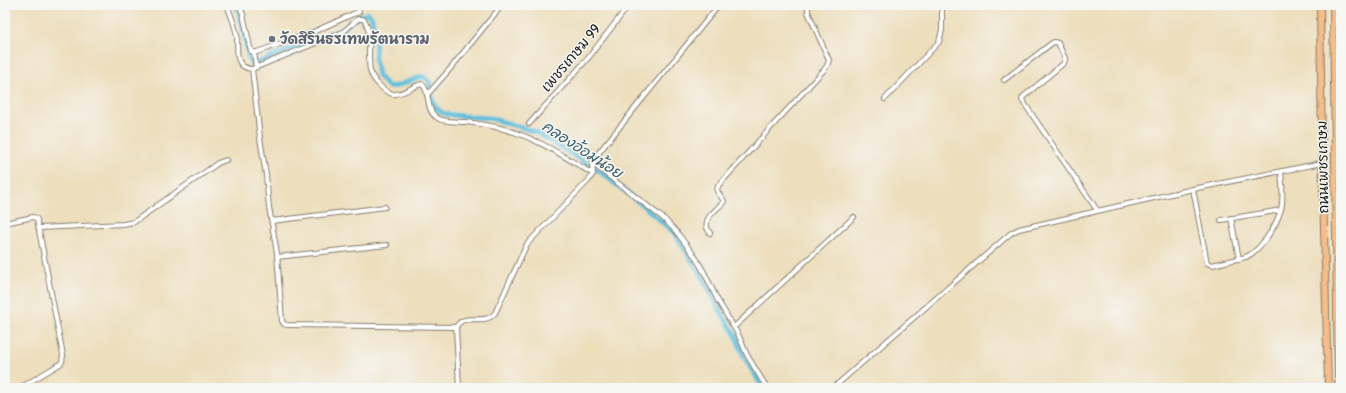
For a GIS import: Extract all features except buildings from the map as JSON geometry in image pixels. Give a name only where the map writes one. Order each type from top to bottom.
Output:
[{"type":"main road","name":"ถนนเพชรเกษม","points":[[1320,5],[1322,164],[1328,361],[1326,388]]},
{"type":"main road","name":"ถนนเพชรเกษม","points":[[1333,8],[1338,144],[1339,388]]},
{"type":"street","points":[[226,5],[236,31],[237,55],[242,66],[252,68],[343,32],[358,19],[363,19],[366,22],[368,35],[370,71],[382,89],[393,94],[400,93],[422,84],[425,88],[430,110],[434,116],[442,120],[497,127],[518,134],[548,146],[593,173]]},
{"type":"street","points":[[239,5],[243,14],[251,51],[254,55],[252,68],[260,138],[277,257],[282,321],[284,324],[456,328]]},
{"type":"street","points":[[254,55],[311,33],[359,12],[358,5]]},
{"type":"street","points":[[427,95],[434,89],[502,5]]},
{"type":"street","name":"เพชรเกษม 99","points":[[529,124],[581,66],[629,5]]},
{"type":"street","points":[[459,388],[456,328],[460,322],[463,320],[491,318],[527,244],[586,183],[593,173],[592,164],[604,146],[719,5]]},
{"type":"street","points":[[710,233],[706,227],[706,222],[724,203],[717,191],[718,186],[828,66],[829,60],[808,12],[808,5]]},
{"type":"street","points":[[885,99],[940,40],[942,5]]},
{"type":"street","points":[[1333,8],[1341,11]]},
{"type":"street","points":[[1004,80],[1052,43],[1058,43],[1065,58],[1064,63],[1023,97],[1022,101],[1097,210]]},
{"type":"street","points":[[39,228],[123,224],[134,222],[218,163],[226,160]]},
{"type":"street","points":[[592,164],[662,218],[675,230],[694,255],[734,327],[747,355],[767,388]]},
{"type":"street","points":[[833,388],[1011,233],[1019,229],[1194,189],[1322,164]]},
{"type":"street","points":[[1194,189],[1207,263],[1212,265],[1251,255],[1268,236],[1281,210],[1281,171]]},
{"type":"street","points":[[272,221],[385,207]]},
{"type":"street","points":[[1221,220],[1281,210]]},
{"type":"street","points":[[5,223],[33,217],[36,218],[63,359],[60,364],[20,388]]},
{"type":"street","points":[[734,327],[854,217]]},
{"type":"street","points":[[1231,218],[1239,259]]},
{"type":"street","points":[[277,257],[387,244]]},
{"type":"waterway","name":"คลองอ้อมน้อย","points":[[236,5],[252,65],[343,28],[359,16],[368,13],[372,18],[376,38],[375,58],[378,76],[389,87],[397,86],[422,76],[429,81],[432,99],[436,108],[445,114],[490,118],[536,132],[602,173],[646,208],[674,233],[702,276],[714,300],[736,336],[744,357],[763,388]]},
{"type":"place","name":"วัดสิรินธรเทพรัตนาราม","points":[[272,39]]}]
